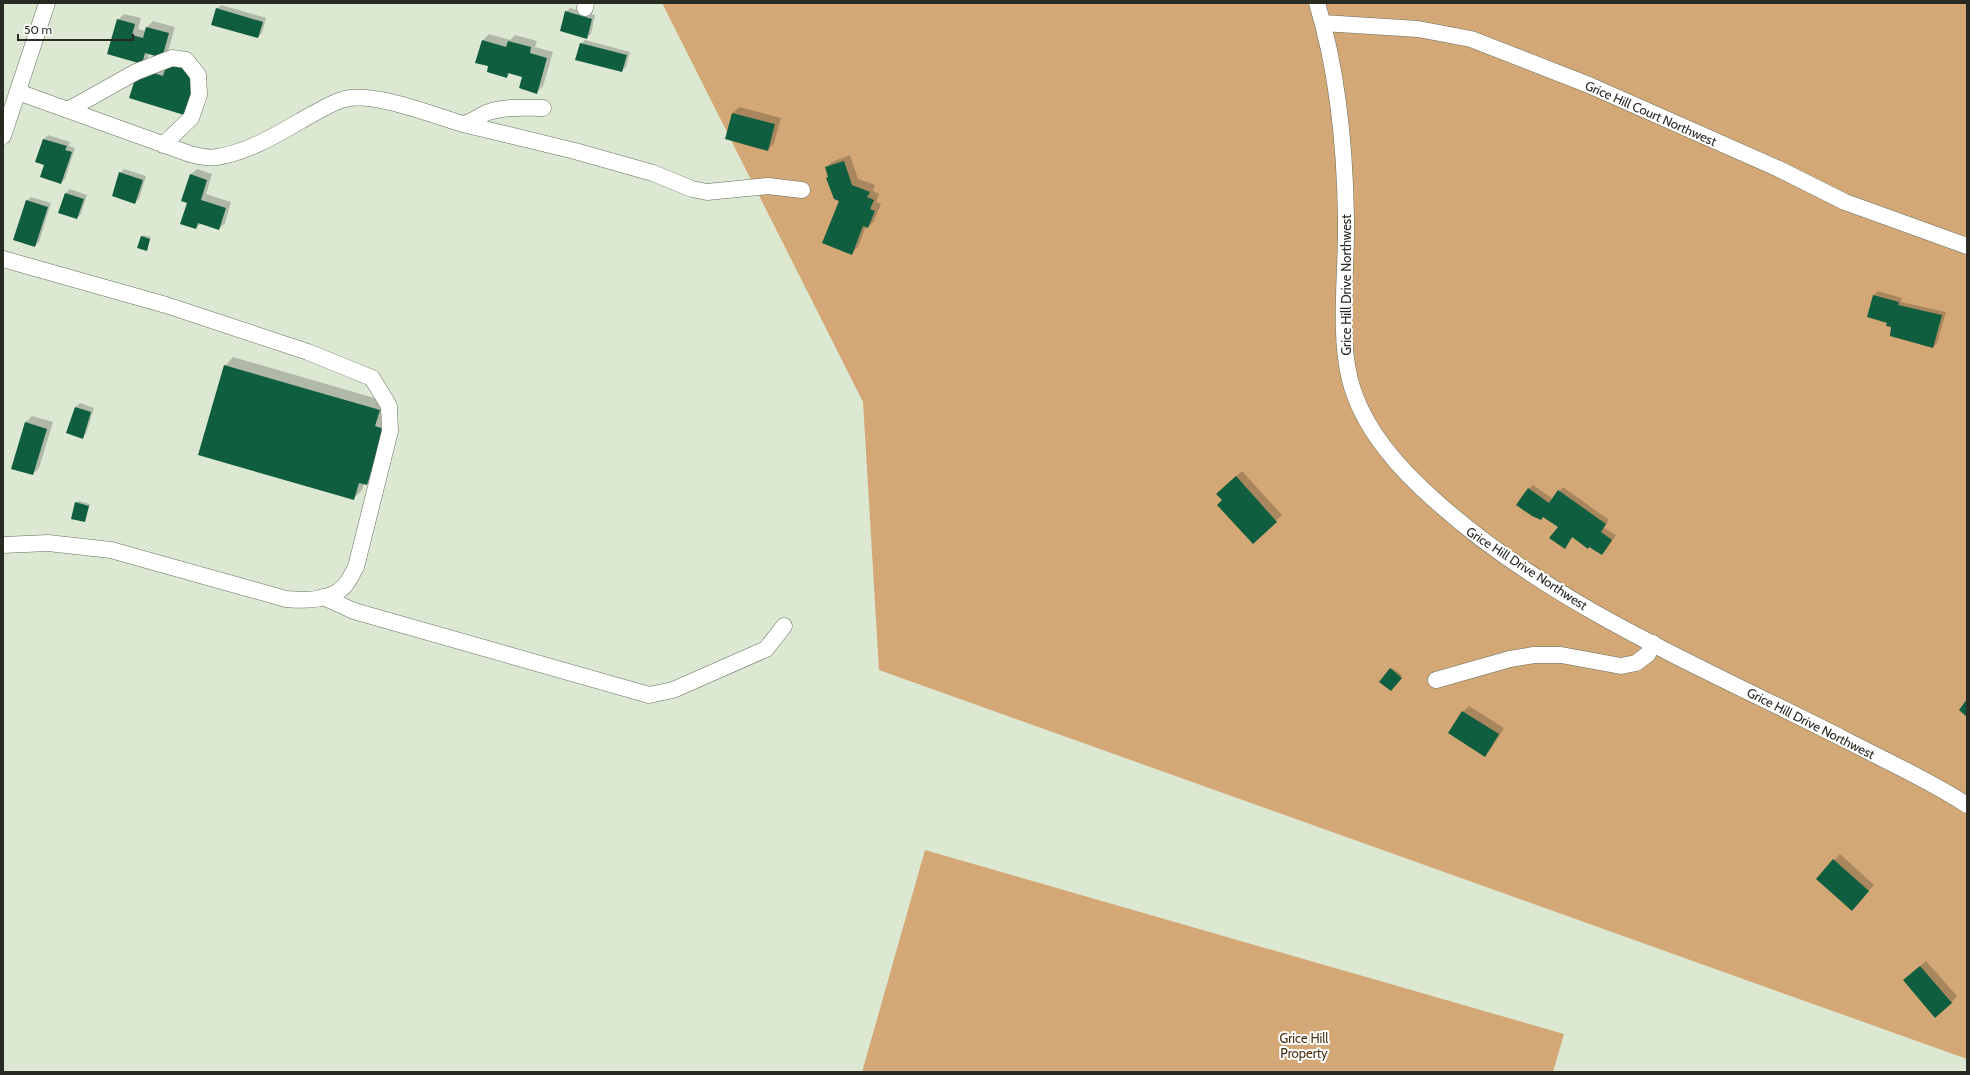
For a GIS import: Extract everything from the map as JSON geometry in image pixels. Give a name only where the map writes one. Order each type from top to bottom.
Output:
[{"type":"street","points":[[3,136],[47,3]]},
{"type":"street","name":"Grice Hill Drive Northwest","points":[[1317,3],[1323,22],[1338,102],[1344,164],[1346,218],[1345,339],[1350,381],[1368,422],[1392,458],[1421,489],[1463,526],[1498,552],[1545,583],[1596,613],[1653,643],[1949,793],[1967,805]]},
{"type":"street","name":"Grice Hill Court Northwest","points":[[1323,22],[1418,29],[1471,40],[1596,88],[1779,168],[1846,202],[1967,246]]},
{"type":"street","points":[[68,110],[136,72],[172,58],[186,60],[198,75],[199,95],[191,118],[163,145]]},
{"type":"street","points":[[18,92],[190,154],[217,157],[239,151],[270,137],[329,105],[346,98],[364,97],[653,173],[692,189],[707,192],[768,186],[802,190]]},
{"type":"street","points":[[464,124],[475,121],[491,111],[508,108],[543,108]]},
{"type":"street","points":[[3,259],[166,305],[308,352],[372,378],[389,406],[390,431],[356,567],[346,585],[323,597],[302,600],[286,598],[111,550],[48,543],[3,545]]},
{"type":"street","points":[[323,597],[354,611],[648,694],[673,690],[766,649],[784,626]]},
{"type":"street","points":[[1436,680],[1534,655],[1561,655],[1621,666],[1636,664],[1648,654],[1653,643]]},
{"type":"green space","points":[[662,3],[1967,3],[1967,1059],[879,670],[863,402]]},
{"type":"green space","name":"Grice Hill Property","points":[[925,850],[1564,1034],[1553,1072],[862,1072]]},
{"type":"building","points":[[216,8],[263,22],[258,38],[211,25]]},
{"type":"building","points":[[565,11],[592,19],[587,39],[560,31]]},
{"type":"building","points":[[117,19],[135,24],[132,35],[143,38],[146,27],[169,33],[162,58],[145,53],[142,64],[107,54]]},
{"type":"building","points":[[482,40],[506,47],[508,41],[531,47],[530,53],[547,58],[537,94],[519,88],[522,77],[508,73],[507,78],[487,72],[488,66],[475,63]]},
{"type":"building","points":[[580,43],[627,55],[622,72],[575,60]]},
{"type":"building","points":[[167,63],[190,71],[188,77],[196,79],[184,115],[129,98],[137,73],[147,71],[163,76]]},
{"type":"building","points":[[732,113],[775,124],[768,151],[725,139]]},
{"type":"building","points":[[43,139],[67,146],[65,150],[72,152],[61,184],[40,177],[44,165],[35,162]]},
{"type":"building","points":[[844,161],[852,185],[870,192],[867,197],[874,200],[870,209],[875,211],[868,228],[863,226],[852,255],[822,243],[839,201],[834,199],[826,178],[828,177],[825,167]]},
{"type":"building","points":[[119,172],[143,180],[135,204],[112,196]]},
{"type":"building","points":[[190,174],[207,180],[201,200],[226,208],[219,230],[198,223],[196,229],[180,224],[187,203],[181,201]]},
{"type":"building","points":[[65,193],[84,199],[77,219],[58,213]]},
{"type":"building","points":[[26,200],[48,207],[35,247],[13,240]]},
{"type":"building","points":[[141,236],[150,239],[147,251],[137,248]]},
{"type":"building","points":[[1873,295],[1899,302],[1898,305],[1942,315],[1933,348],[1890,336],[1891,327],[1886,326],[1887,323],[1867,317]]},
{"type":"building","points":[[224,365],[380,410],[375,426],[384,429],[367,485],[359,483],[354,500],[198,455]]},
{"type":"building","points":[[75,407],[91,412],[83,439],[66,433]]},
{"type":"building","points":[[25,422],[47,429],[33,475],[11,469]]},
{"type":"building","points":[[1236,476],[1277,522],[1253,544],[1217,505],[1222,500],[1216,494]]},
{"type":"building","points":[[1528,488],[1549,503],[1558,490],[1606,524],[1601,532],[1612,540],[1602,555],[1589,547],[1588,549],[1572,537],[1565,549],[1549,538],[1558,527],[1543,517],[1541,520],[1532,516],[1516,505]]},
{"type":"building","points":[[75,502],[89,506],[85,522],[71,519]]},
{"type":"building","points":[[1390,668],[1402,678],[1391,691],[1379,682]]},
{"type":"building","points":[[1967,699],[1967,717],[1959,710]]},
{"type":"building","points":[[1462,711],[1499,734],[1485,757],[1448,733]]},
{"type":"building","points":[[1833,859],[1869,891],[1852,911],[1816,879]]},
{"type":"building","points":[[1920,966],[1952,1003],[1935,1018],[1903,980]]}]
